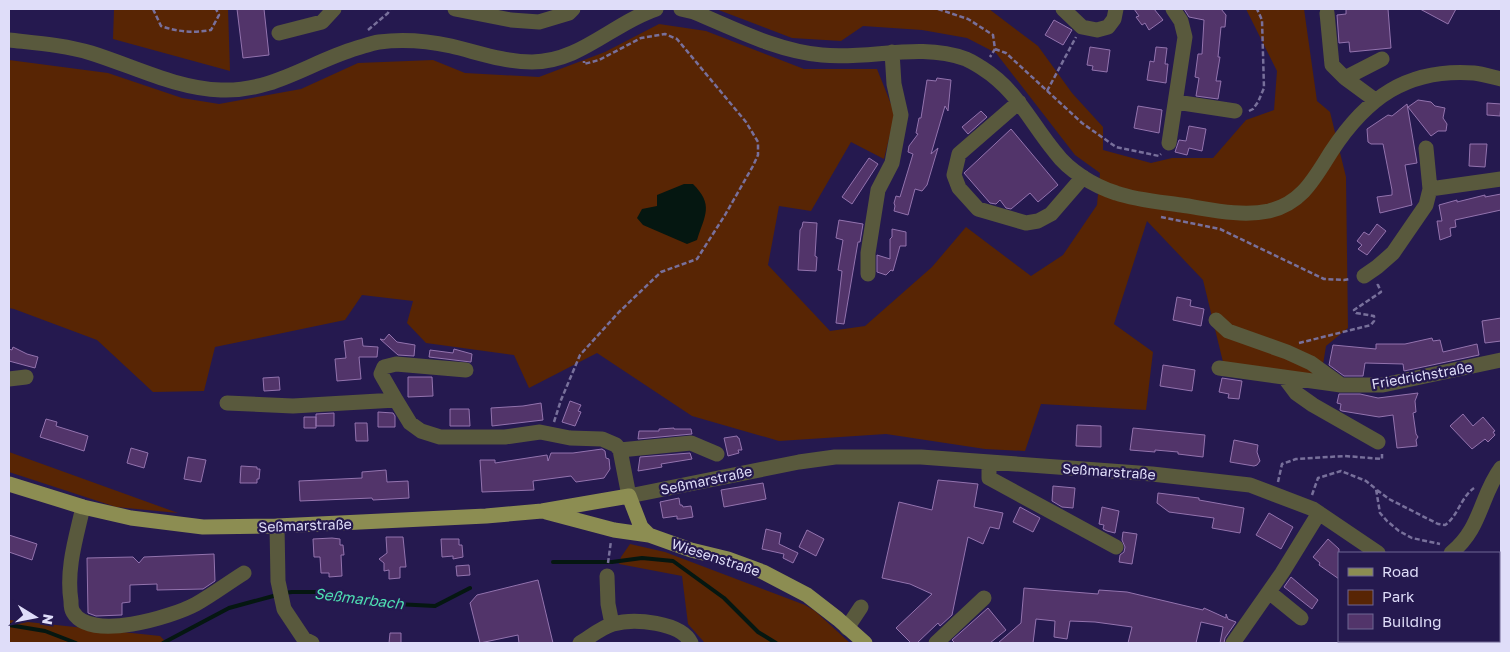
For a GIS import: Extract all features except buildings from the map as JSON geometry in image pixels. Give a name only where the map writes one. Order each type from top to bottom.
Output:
[{"type":"main road","name":"Seßmarstraße","points":[[15,486],[83,507],[131,518],[203,526],[277,526],[404,521],[542,511],[629,496]]},
{"type":"main road","points":[[629,496],[641,528],[649,535]]},
{"type":"main road","name":"Wiesenstraße","points":[[542,511],[614,530],[649,535],[691,550],[728,559],[763,572],[807,595],[865,643]]},
{"type":"street","points":[[279,33],[322,22],[326,20],[334,9]]},
{"type":"street","points":[[455,9],[511,20],[539,22],[569,13],[573,9]]},
{"type":"street","points":[[9,40],[89,52],[185,85],[222,90],[258,87],[283,80],[340,53],[378,42],[414,40],[450,46],[484,55],[532,62],[557,58],[581,50],[642,13],[656,9]]},
{"type":"street","points":[[681,9],[694,12],[776,46],[822,55],[907,51],[940,53],[967,59],[997,77],[1019,102],[1056,154],[1092,183],[1117,194],[1243,214],[1270,211],[1296,200],[1313,182],[1350,124],[1375,100],[1408,81],[1438,73],[1475,73],[1501,79]]},
{"type":"street","points":[[1064,9],[1082,27],[1097,30],[1108,27],[1114,19],[1116,9]]},
{"type":"street","points":[[1168,143],[1185,36],[1182,21],[1173,9]]},
{"type":"street","points":[[1327,13],[1332,65],[1345,78],[1375,100]]},
{"type":"street","points":[[868,274],[868,253],[878,190],[892,163],[901,115],[894,84],[892,52]]},
{"type":"street","points":[[1345,78],[1382,59]]},
{"type":"street","points":[[1019,102],[959,154],[954,175],[959,188],[978,209],[1026,223],[1038,221],[1051,214],[1084,177]]},
{"type":"street","points":[[1176,102],[1235,111]]},
{"type":"street","points":[[1367,281],[1377,267],[1393,253],[1426,205],[1430,188],[1426,148]]},
{"type":"street","points":[[1430,188],[1501,179]]},
{"type":"street","points":[[1216,320],[1228,331],[1312,363],[1341,386]]},
{"type":"street","name":"Friedrichstraße","points":[[1219,368],[1341,386],[1383,385],[1501,360]]},
{"type":"street","points":[[466,370],[396,364],[384,367],[381,374],[410,423],[421,431],[440,437],[505,437],[540,432],[570,438],[609,441],[620,450],[629,496]]},
{"type":"street","points":[[9,379],[26,376]]},
{"type":"street","points":[[1284,377],[1296,393],[1313,405],[1378,442]]},
{"type":"street","points":[[227,403],[294,406],[396,400]]},
{"type":"street","points":[[620,450],[691,443],[717,454]]},
{"type":"street","name":"Seßmarstraße","points":[[629,496],[799,462],[835,457],[921,457],[1152,474],[1250,485],[1313,510],[1376,552]]},
{"type":"street","points":[[989,463],[988,478],[1116,547]]},
{"type":"street","points":[[1452,552],[1468,536],[1501,468]]},
{"type":"street","points":[[83,507],[72,553],[69,586],[72,612],[78,619],[92,625],[111,626],[154,620],[172,614],[196,604],[244,572]]},
{"type":"street","points":[[1233,643],[1269,592],[1313,510]]},
{"type":"street","points":[[277,526],[278,581],[284,609],[304,638],[312,643]]},
{"type":"street","points":[[607,576],[608,604],[612,624]]},
{"type":"street","points":[[1269,592],[1301,618]]},
{"type":"street","points":[[936,643],[984,598]]},
{"type":"street","points":[[847,628],[861,607]]},
{"type":"street","points":[[580,643],[612,624],[638,620],[666,625],[689,638],[691,643]]},
{"type":"path","points":[[153,9],[161,26],[175,31],[196,32],[211,30],[218,15],[216,9]]},
{"type":"path","points":[[938,9],[968,19],[993,35],[995,49],[983,69]]},
{"type":"path","points":[[1235,111],[1246,113],[1254,109],[1264,88],[1262,20],[1257,9]]},
{"type":"path","points":[[1047,91],[1082,27]]},
{"type":"path","points":[[550,434],[561,400],[580,355],[618,312],[660,272],[696,258],[725,215],[758,155],[758,142],[746,122],[677,39],[665,34],[641,38],[599,60],[584,64],[581,50]]},
{"type":"path","points":[[995,49],[1006,53],[1082,123],[1116,147],[1159,156],[1168,143]]},
{"type":"path","points":[[1158,217],[1220,229],[1324,279],[1367,281],[1378,286],[1381,292],[1354,310],[1356,313],[1374,316],[1371,326],[1311,341],[1295,342]]},
{"type":"path","points":[[1278,480],[1282,464],[1296,459],[1345,456],[1382,459],[1383,449],[1378,442]]},
{"type":"path","points":[[1313,510],[1318,478],[1341,471],[1366,481],[1389,499],[1438,524],[1445,525],[1451,521],[1469,491],[1477,486]]},
{"type":"path","points":[[1376,489],[1380,513],[1398,531],[1423,542],[1438,543],[1450,552]]},
{"type":"green space","points":[[114,9],[228,9],[230,71],[113,39]]},
{"type":"green space","points":[[716,9],[989,9],[1038,46],[1072,93],[1103,127],[1103,150],[1151,163],[1172,158],[1213,158],[1246,120],[1274,110],[1277,71],[1246,9],[1304,9],[1317,101],[1330,112],[1346,177],[1348,328],[1326,346],[1321,377],[1223,362],[1203,280],[1147,221],[1114,324],[1153,352],[1146,410],[1041,404],[1025,451],[985,449],[886,434],[779,441],[692,416],[597,353],[529,388],[514,355],[426,343],[407,323],[413,301],[362,295],[345,320],[215,347],[204,391],[153,392],[97,340],[9,308],[9,60],[108,73],[182,98],[219,104],[301,89],[358,63],[433,60],[465,73],[539,77],[605,52],[659,24],[706,31],[804,69],[877,69],[895,114],[884,159],[851,142],[811,211],[779,206],[768,265],[830,331],[865,326],[932,267],[966,227],[1031,276],[1063,255],[1097,205],[1100,173],[1075,155],[996,53],[967,38],[922,30],[863,26],[841,41],[792,38]]},
{"type":"green space","points":[[9,452],[178,513],[116,507],[9,472]]},
{"type":"green space","points":[[630,544],[665,552],[805,605],[815,611],[850,643],[704,642],[688,624],[682,576],[619,564],[621,557]]},
{"type":"green space","points":[[9,620],[160,636],[167,643],[9,643]]},
{"type":"shaded area","points":[[684,184],[693,184],[700,191],[706,204],[705,217],[697,240],[687,244],[643,225],[637,218],[642,209],[657,206],[657,195]]},
{"type":"waterway","name":"Seßmarbach","points":[[553,562],[612,562],[642,558],[673,561],[724,598],[758,632],[776,643]]},
{"type":"waterway","name":"Seßmarbach","points":[[283,593],[329,592],[377,603],[435,606],[470,588]]},
{"type":"waterway","name":"Seßmarbach","points":[[163,643],[229,608],[277,595]]},
{"type":"waterway","name":"Seßmarbach","points":[[9,625],[45,631],[76,643]]}]
